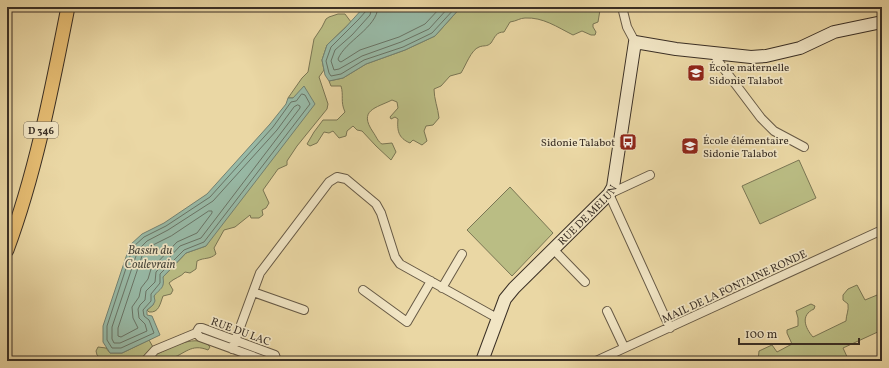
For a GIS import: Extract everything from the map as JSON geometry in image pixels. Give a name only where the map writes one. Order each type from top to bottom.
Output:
[{"type":"main road","name":"D 346","points":[[7,250],[25,192],[41,132],[68,7]]},
{"type":"street","points":[[622,7],[627,27],[635,42],[714,54],[751,57],[766,56],[800,48],[834,32],[882,22]]},
{"type":"street","name":"RUE DE MELUN","points":[[482,361],[497,318],[505,300],[514,288],[609,194],[614,179],[635,42]]},
{"type":"street","points":[[714,54],[762,118],[774,131],[804,147]]},
{"type":"street","points":[[650,175],[609,194],[670,328]]},
{"type":"street","points":[[232,349],[260,273],[329,182],[337,177],[346,179],[376,204],[381,213],[395,257],[400,264],[497,318]]},
{"type":"street","name":"MAIL DE LA FONTAINE RONDE","points":[[596,361],[882,230]]},
{"type":"street","points":[[553,249],[585,282]]},
{"type":"street","points":[[442,288],[462,254]]},
{"type":"street","points":[[363,290],[407,322],[431,281]]},
{"type":"street","points":[[253,292],[304,310]]},
{"type":"street","points":[[607,311],[624,348]]},
{"type":"street","name":"RUE DU LAC","points":[[145,361],[156,350],[196,333],[199,328],[202,328],[275,355],[277,361]]},
{"type":"street","name":"RUE DU LAC","points":[[196,333],[200,337],[266,361]]},
{"type":"green space","points":[[461,7],[599,7],[600,10],[598,22],[593,24],[596,32],[595,35],[582,31],[573,35],[550,23],[532,18],[523,18],[510,22],[504,32],[497,34],[490,44],[479,47],[474,51],[461,73],[450,76],[441,86],[434,89],[439,118],[433,125],[426,126],[424,131],[427,141],[422,145],[413,140],[410,143],[406,141],[399,133],[398,119],[395,117],[391,119],[390,117],[398,108],[397,102],[392,100],[375,108],[368,114],[367,119],[373,132],[382,144],[392,143],[396,152],[391,160],[362,131],[357,130],[353,126],[347,131],[346,136],[339,138],[333,131],[329,133],[324,132],[317,143],[310,146],[307,144],[323,120],[337,120],[345,112],[341,86],[331,86],[329,81],[343,78],[366,64],[405,50],[435,36]]},
{"type":"green space","points":[[338,14],[345,14],[351,22],[327,45],[322,60],[324,70],[319,77],[328,104],[327,109],[297,146],[287,161],[287,165],[278,169],[263,190],[269,203],[266,208],[262,210],[263,215],[259,218],[251,218],[250,215],[235,227],[224,230],[214,248],[216,254],[197,261],[196,269],[190,273],[185,272],[171,281],[169,283],[173,290],[171,294],[163,296],[157,309],[149,312],[147,310],[153,305],[154,296],[163,277],[186,253],[206,246],[293,98],[288,98],[308,72],[314,39],[326,19]]},
{"type":"green space","points":[[799,160],[816,198],[760,224],[742,186]]},
{"type":"green space","points":[[510,187],[553,233],[512,276],[467,230]]},
{"type":"green space","points":[[857,285],[865,300],[882,293],[882,330],[843,348],[849,361],[758,361],[759,351],[772,345],[777,352],[792,344],[787,330],[798,326],[796,311],[811,304],[815,306],[814,309],[807,315],[805,322],[813,337],[846,321],[848,304],[843,300],[843,295],[848,289]]},
{"type":"green space","points":[[149,340],[157,354],[176,345],[191,341],[205,343],[210,347],[208,350],[202,348],[192,348],[170,359],[171,361],[104,361],[97,355],[96,351],[98,347],[106,348],[110,353],[122,353]]},
{"type":"water","points":[[364,7],[461,7],[435,36],[405,50],[366,64],[343,78],[329,81],[325,75],[322,60],[327,45]]},
{"type":"water","name":"Bassin du Coulevrain","points":[[304,86],[315,104],[206,246],[186,253],[163,277],[163,286],[154,296],[155,301],[153,305],[147,310],[147,315],[152,316],[160,335],[122,353],[110,353],[103,342],[103,326],[130,245],[142,234],[164,223],[207,194],[270,124],[286,104],[288,98],[293,98]]},
{"type":"place","name":"École maternelle Sidonie Talabot","points":[[696,73]]},
{"type":"place","name":"Sidonie Talabot","points":[[628,142]]},
{"type":"place","name":"École élémentaire Sidonie Talabot","points":[[690,146]]}]
